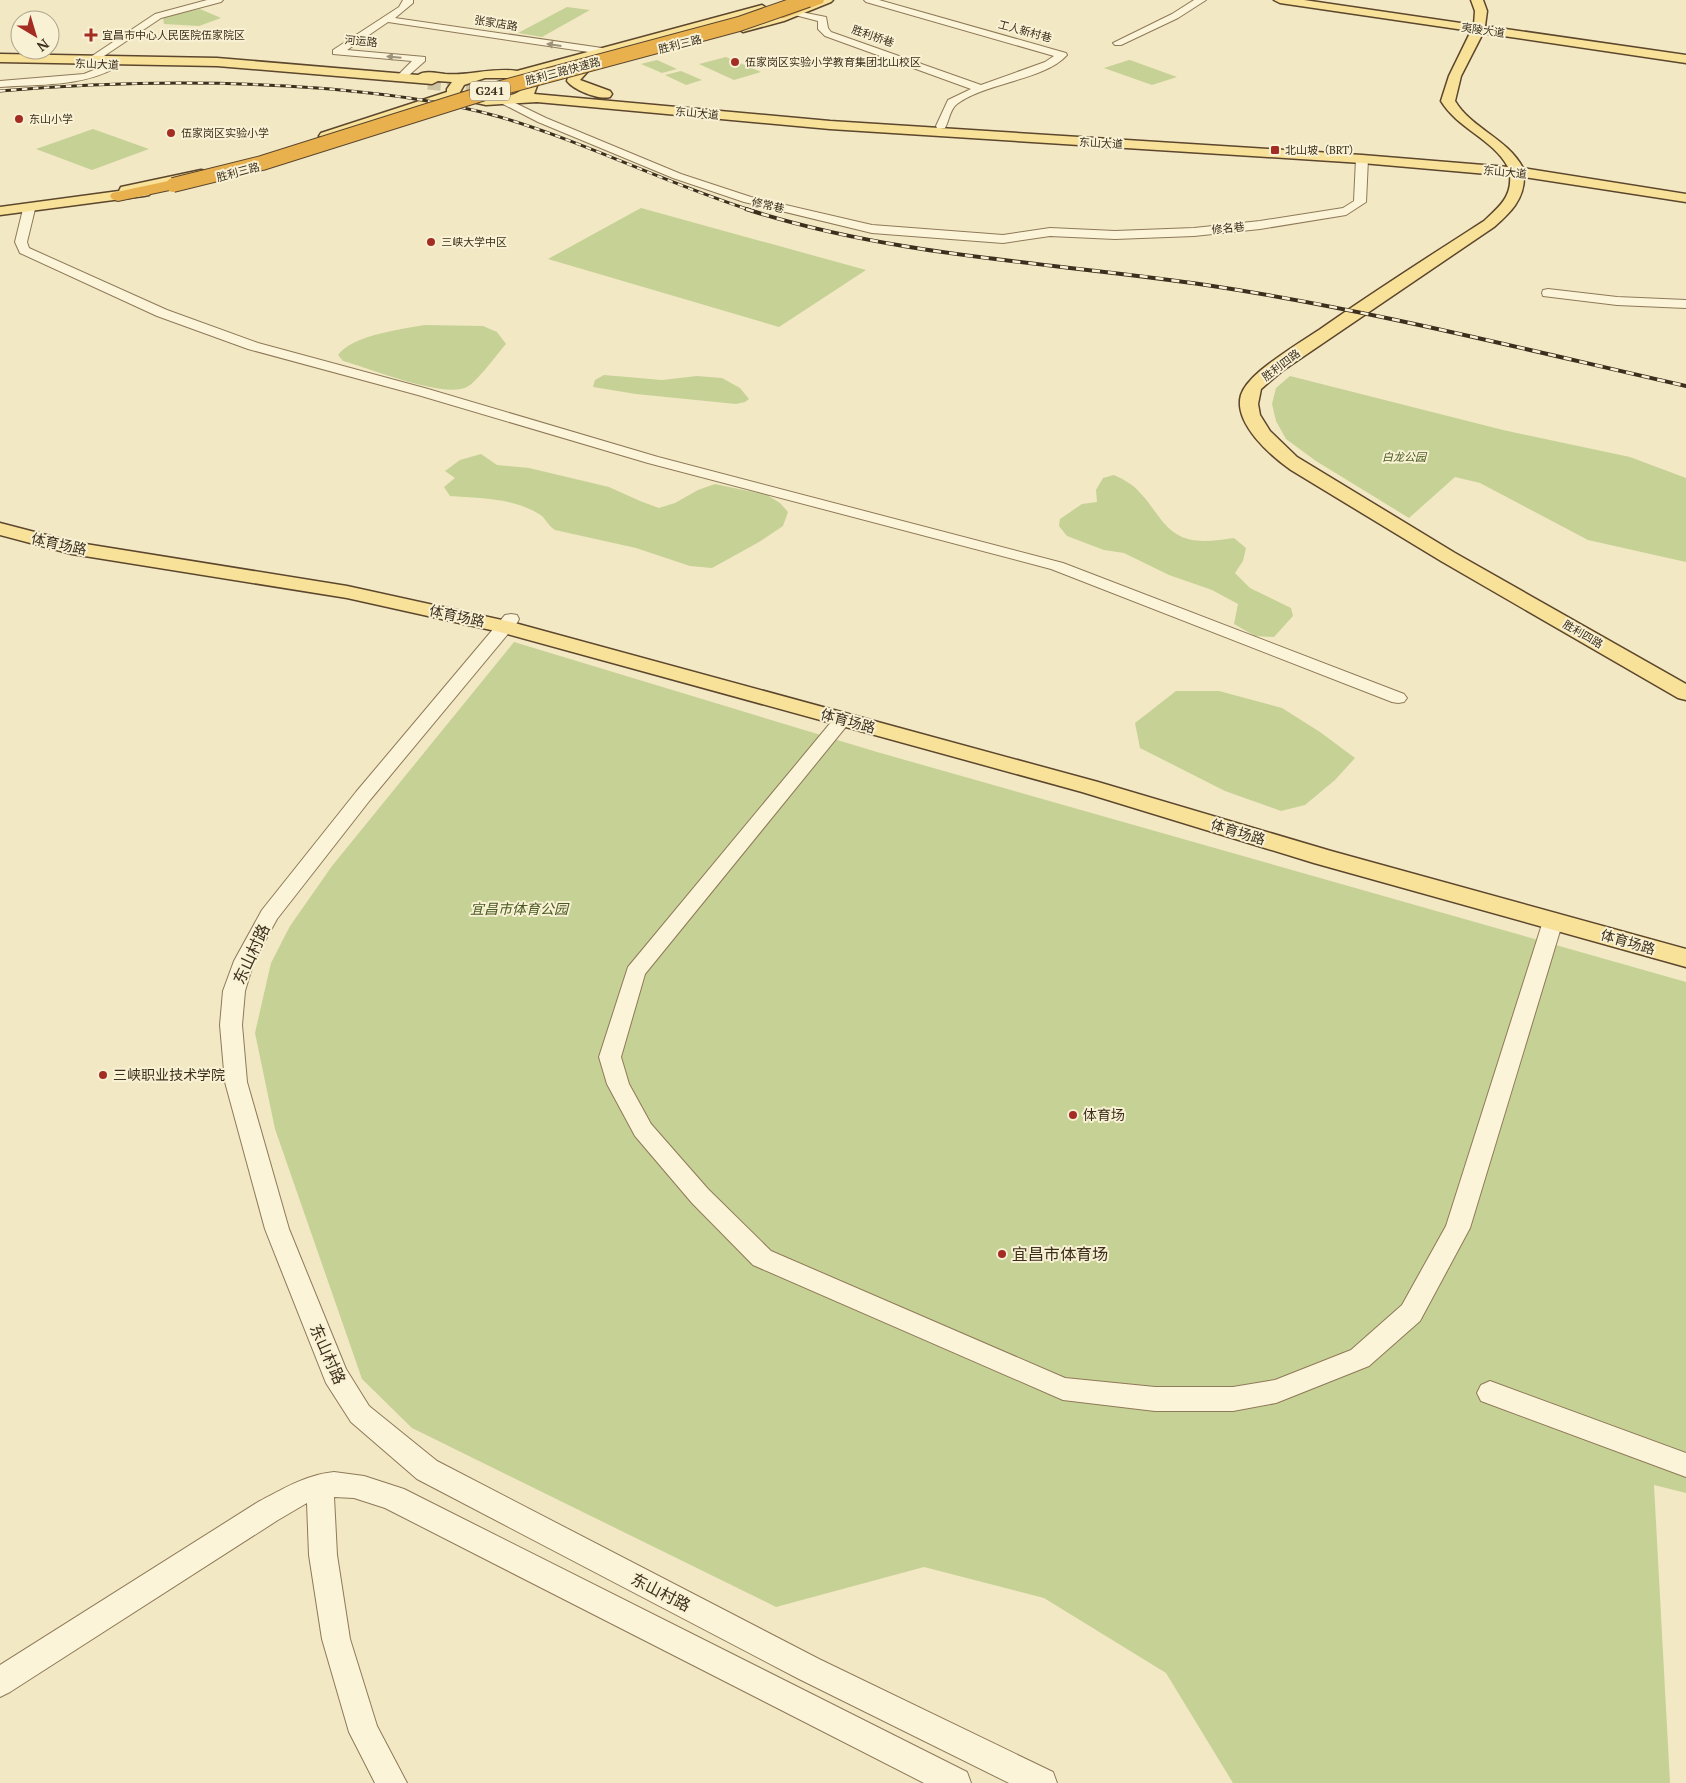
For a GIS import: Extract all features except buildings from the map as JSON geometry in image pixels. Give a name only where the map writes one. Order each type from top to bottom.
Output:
[{"type":"highway","name":"胜利三路快速路","points":[[172,184],[262,163],[478,94],[738,24],[808,0]]},
{"type":"highway","points":[[626,58],[737,28],[818,0]]},
{"type":"highway","name":"胜利三路快速路","points":[[172,184],[266,159],[469,93],[797,6]]},
{"type":"highway","name":"G241","points":[[118,194],[172,184]]},
{"type":"main road","name":"胜利三路","points":[[518,75],[788,0]]},
{"type":"main road","name":"胜利三路","points":[[537,88],[584,69],[756,25],[797,6],[826,0]]},
{"type":"main road","name":"夷陵大道","points":[[1280,0],[1440,22],[1485,21],[1533,34],[1686,58]]},
{"type":"main road","name":"夷陵大道","points":[[1293,0],[1440,22]]},
{"type":"main road","name":"夷陵大道","points":[[1485,21],[1497,34],[1516,34],[1686,58]]},
{"type":"main road","points":[[1485,21],[1454,76],[1448,101],[1507,177],[1520,191],[1546,181],[1621,188]]},
{"type":"main road","points":[[125,64],[135,58],[218,60],[449,78],[496,74],[518,75],[537,88],[867,124]]},
{"type":"main road","name":"东山大道","points":[[0,60],[91,60],[125,64]]},
{"type":"main road","name":"东山大道","points":[[0,60],[125,64]]},
{"type":"main road","points":[[125,64],[236,67],[321,72],[430,82]]},
{"type":"main road","points":[[125,64],[126,68],[227,70],[364,80],[429,87],[468,100]]},
{"type":"main road","points":[[584,69],[574,76],[573,81],[578,85],[605,94]]},
{"type":"main road","points":[[454,94],[455,85],[474,76]]},
{"type":"main road","points":[[509,99],[537,88]]},
{"type":"main road","name":"东山大道","points":[[537,88],[867,124],[941,126],[1438,160],[1686,190]]},
{"type":"main road","name":"胜利三路","points":[[0,211],[118,194],[255,160],[454,94]]},
{"type":"main road","name":"东山大道","points":[[468,100],[538,98],[867,124],[1362,159],[1487,152],[1523,170],[1686,198]]},
{"type":"main road","name":"胜利三路","points":[[0,206],[175,187],[248,170],[468,100]]},
{"type":"main road","points":[[1487,152],[1509,157],[1523,170]]},
{"type":"main road","points":[[1438,160],[1464,159],[1487,152],[1526,158],[1541,166],[1639,183]]},
{"type":"main road","name":"胜利四路","points":[[1523,170],[1518,182],[1520,191],[1519,208],[1501,225],[1431,269],[1278,375],[1266,386],[1259,400],[1263,419],[1275,438],[1308,464],[1455,555],[1686,685]]},
{"type":"main road","name":"胜利四路","points":[[1520,191],[1508,206],[1489,224],[1356,311],[1281,364],[1256,385],[1250,395],[1250,404],[1254,418],[1267,442],[1298,466],[1448,557],[1686,693]]},
{"type":"main road","name":"体育场路","points":[[0,522],[12,527],[77,541],[359,585],[508,622],[1686,947]]},
{"type":"main road","name":"体育场路","points":[[0,529],[72,548],[347,592],[508,622],[843,719],[1090,787],[1323,857],[1686,958]]},
{"type":"street","points":[[91,60],[158,16],[218,0]]},
{"type":"street","name":"河运路","points":[[404,74],[420,60],[337,52],[402,9],[408,0]]},
{"type":"street","name":"工人新村巷","points":[[868,0],[1062,55],[1049,64],[952,102],[941,126]]},
{"type":"street","points":[[1118,43],[1176,16],[1201,0]]},
{"type":"street","points":[[117,42],[165,3]]},
{"type":"street","name":"胜利桥巷","points":[[797,6],[823,20],[823,29],[828,34],[982,89]]},
{"type":"street","name":"张家店路","points":[[386,19],[602,51]]},
{"type":"street","points":[[0,84],[85,77],[125,64]]},
{"type":"street","name":"修常巷","points":[[509,99],[542,120],[677,176],[748,200],[872,229],[1003,239],[1050,232]]},
{"type":"street","name":"修名巷","points":[[1050,232],[1115,235],[1194,232],[1260,225],[1346,211],[1360,202],[1362,159]]},
{"type":"street","points":[[29,208],[21,242],[24,250],[162,313],[244,343],[423,392],[653,460],[1057,566],[1398,698]]},
{"type":"street","points":[[1548,292],[1607,300],[1686,304]]},
{"type":"street","name":"东山村路","points":[[508,622],[363,796],[269,915],[244,961],[234,992],[231,1025],[236,1082],[277,1230],[335,1375],[360,1414],[427,1470],[809,1669],[1006,1775],[1042,1783]]},
{"type":"street","points":[[843,719],[635,972],[610,1057],[618,1084],[643,1130],[700,1196],[762,1258],[1063,1388],[1155,1399],[1233,1399],[1276,1391],[1360,1358],[1411,1313],[1458,1228],[1553,921]]},
{"type":"street","points":[[1490,1393],[1686,1465]]},
{"type":"street","points":[[0,1682],[268,1511],[312,1488],[344,1483],[394,1498],[956,1783]]},
{"type":"street","points":[[320,1486],[323,1555],[336,1639],[364,1732],[392,1783]]},
{"type":"green space","points":[[567,7],[590,10],[542,37],[518,33]]},
{"type":"green space","points":[[200,9],[221,18],[199,26],[164,24],[163,17]]},
{"type":"green space","points":[[726,57],[761,72],[734,80],[699,64]]},
{"type":"green space","points":[[657,60],[677,69],[662,73],[641,64]]},
{"type":"green space","points":[[1129,60],[1177,77],[1152,85],[1104,68]]},
{"type":"green space","points":[[681,71],[702,80],[686,85],[665,75]]},
{"type":"green space","points":[[93,129],[149,149],[92,170],[36,149]]},
{"type":"green space","points":[[641,208],[866,270],[779,327],[548,259]]},
{"type":"green space","points":[[425,325],[483,326],[497,332],[506,344],[471,384],[456,390],[424,386],[406,381],[343,361],[338,355],[354,342],[378,334]]},
{"type":"green space","points":[[604,375],[662,380],[697,376],[722,378],[740,388],[749,399],[736,404],[636,394],[593,387],[595,380]]},
{"type":"green space","name":"白龙公园","points":[[1290,376],[1503,430],[1630,457],[1686,478],[1686,562],[1588,540],[1480,483],[1455,477],[1409,518],[1316,461],[1286,439],[1276,421],[1272,404],[1276,388]]},
{"type":"green space","points":[[481,454],[497,465],[529,468],[609,487],[659,508],[675,503],[698,490],[715,484],[767,495],[780,503],[788,512],[783,526],[759,542],[712,568],[690,566],[636,548],[555,530],[541,516],[518,505],[496,500],[450,496],[444,487],[455,478],[445,471],[460,460]]},
{"type":"green space","points":[[1114,475],[1136,488],[1167,527],[1180,536],[1199,541],[1234,538],[1246,548],[1243,561],[1235,573],[1250,588],[1291,608],[1293,616],[1274,637],[1255,636],[1234,624],[1238,604],[1212,590],[1169,575],[1124,553],[1104,550],[1067,536],[1059,526],[1060,519],[1082,504],[1097,502],[1096,490],[1103,478]]},
{"type":"green space","name":"宜昌市体育场","points":[[514,642],[877,752],[1686,982],[1686,1493],[1654,1485],[1670,1783],[1233,1783],[1166,1673],[1044,1598],[924,1567],[776,1607],[412,1428],[362,1379],[275,1129],[255,1033],[271,963],[290,926],[332,866]]},
{"type":"green space","points":[[1176,691],[1219,691],[1282,708],[1320,732],[1355,758],[1335,780],[1305,805],[1281,811],[1225,791],[1140,748],[1135,723]]},
{"type":"tunnel","points":[[428,83],[540,94]]},
{"type":"railway","points":[[0,91],[118,84],[198,83],[277,85],[409,98],[477,111],[532,127],[687,188],[750,210]]},
{"type":"railway","points":[[746,209],[802,225],[916,248],[1206,285],[1327,306],[1447,331],[1686,386]]},
{"type":"place","name":"宜昌市中心人民医院伍家院区","points":[[91,35]]},
{"type":"place","name":"伍家岗区实验小学教育集团北山校区","points":[[735,62]]},
{"type":"place","name":"东山小学","points":[[19,119]]},
{"type":"place","name":"伍家岗区实验小学","points":[[171,133]]},
{"type":"place","name":"北山坡（BRT）","points":[[1275,150]]},
{"type":"place","name":"三峡大学中区","points":[[431,242]]},
{"type":"place","name":"三峡职业技术学院","points":[[103,1075]]},
{"type":"place","name":"体育场","points":[[1073,1115]]},
{"type":"place","name":"宜昌市体育场","points":[[1002,1254]]},
{"type":"park label","name":"宜昌市体育公园","points":[[519,909]]}]
